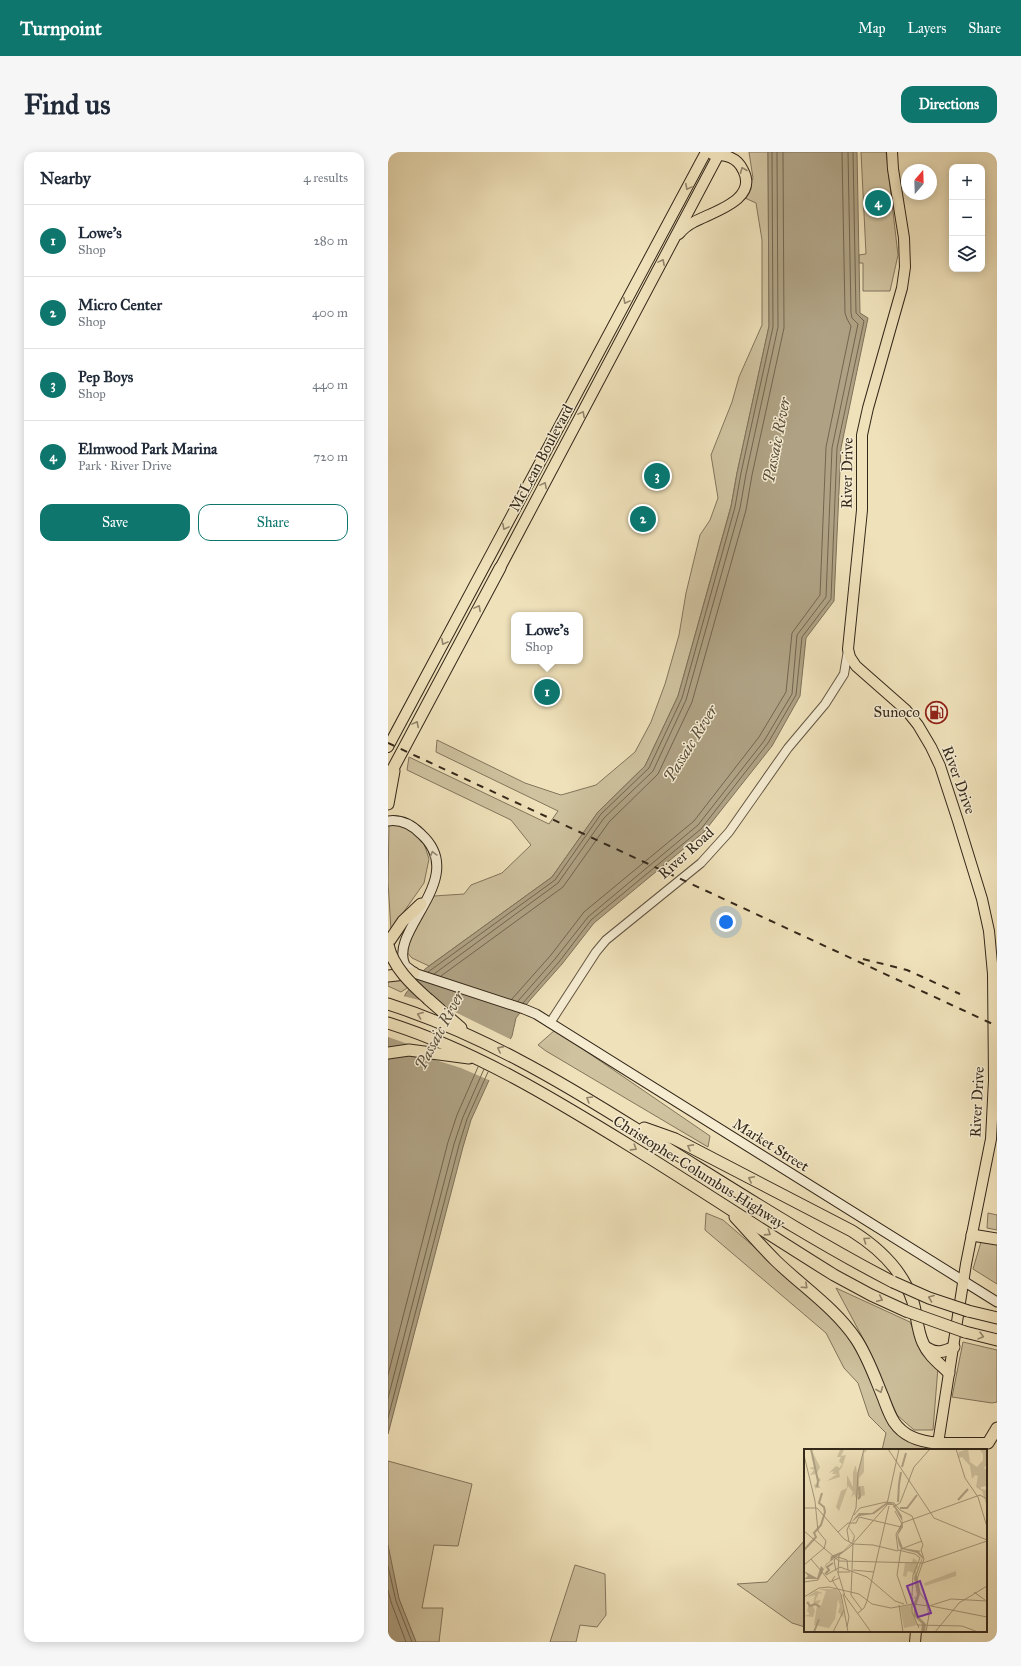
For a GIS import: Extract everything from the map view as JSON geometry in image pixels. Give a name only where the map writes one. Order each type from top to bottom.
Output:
[{"type":"highway","name":"McLean Boulevard","points":[[388,778],[500,568]]},
{"type":"highway","points":[[388,804],[391,782],[398,759]]},
{"type":"highway","points":[[421,904],[403,921],[388,944],[395,963],[415,988],[469,1035]]},
{"type":"highway","points":[[388,976],[401,973],[414,973]]},
{"type":"highway","name":"Christopher Columbus Highway","points":[[388,1004],[419,1014],[469,1035],[529,1064],[809,1235],[893,1282],[930,1298],[968,1311],[997,1318]]},
{"type":"highway","name":"Christopher Columbus Highway","points":[[388,1023],[479,1059],[522,1081],[699,1189],[834,1275],[871,1295],[906,1311],[965,1332],[997,1340]]},
{"type":"highway","points":[[388,1026],[401,1027]]},
{"type":"highway","points":[[388,1053],[409,1050],[479,1059]]},
{"type":"highway","points":[[622,1120],[675,1139],[705,1156],[852,1231],[868,1241],[882,1253],[904,1281],[912,1300],[923,1343],[927,1350],[949,1373]]},
{"type":"highway","points":[[723,1205],[776,1261],[832,1310],[845,1324],[857,1340],[866,1357],[891,1417],[898,1428],[907,1435],[938,1446]]},
{"type":"highway","points":[[972,1235],[997,1239]]},
{"type":"highway","points":[[923,1343],[928,1349],[936,1352],[945,1352],[954,1347]]},
{"type":"highway","points":[[988,1443],[997,1428]]},
{"type":"main road","name":"River Drive","points":[[892,152],[893,169],[904,238],[905,267],[902,288],[868,408],[862,435],[862,510],[848,649],[851,660],[856,666],[906,710],[918,725],[940,766],[982,899],[987,921],[994,974],[993,1109],[991,1139],[963,1281],[938,1446]]},
{"type":"main road","points":[[675,238],[694,222],[731,205],[743,192],[746,183],[745,173],[740,164],[732,157],[719,153],[704,155]]},
{"type":"main road","name":"McLean Boulevard","points":[[500,568],[719,153]]},
{"type":"main road","name":"McLean Boulevard","points":[[388,747],[704,155]]},
{"type":"main road","points":[[390,821],[404,822],[416,829],[425,837],[435,858],[433,880],[421,904],[406,928],[400,948],[401,957],[405,965],[414,973]]},
{"type":"main road","name":"Market Street","points":[[414,973],[531,1011],[997,1302]]},
{"type":"main road","points":[[938,1446],[988,1443]]},
{"type":"main road","points":[[915,1642],[916,1632]]},
{"type":"street","name":"River Road","points":[[550,1023],[606,940],[701,863],[729,832],[788,748],[825,704],[844,674],[848,649]]},
{"type":"shaded area","points":[[749,152],[768,152],[769,326],[731,506],[678,696],[645,766],[598,812],[552,877],[429,966],[412,958],[404,949],[418,920],[434,896],[464,894],[471,885],[502,873],[531,845],[511,820],[407,770],[409,757],[549,824],[558,811],[436,752],[437,740],[525,783],[561,795],[596,785],[635,752],[651,722],[665,684],[679,635],[686,593],[700,535],[710,520],[718,498],[711,455],[732,402],[739,377],[762,325],[762,240],[756,203],[745,198],[753,178]]},
{"type":"shaded area","points":[[861,152],[886,152],[898,255],[890,291],[863,291],[863,263],[859,263],[859,255],[866,254]]},
{"type":"shaded area","points":[[389,824],[403,826],[423,840],[429,859],[424,883],[391,930],[388,882]]},
{"type":"shaded area","points":[[395,969],[410,986],[401,992],[388,986],[388,972]]},
{"type":"shaded area","points":[[555,1030],[710,1136],[708,1147],[538,1045]]},
{"type":"shaded area","points":[[706,1213],[723,1220],[830,1312],[849,1334],[901,1434],[927,1449],[882,1449],[886,1433],[869,1416],[858,1383],[844,1368],[826,1333],[705,1230]]},
{"type":"shaded area","points":[[988,1213],[997,1215],[997,1230],[987,1228]]},
{"type":"shaded area","points":[[981,1242],[997,1243],[997,1284],[973,1269]]},
{"type":"shaded area","points":[[836,1288],[910,1322],[918,1341],[938,1367],[933,1430],[914,1430],[897,1415],[866,1344]]},
{"type":"shaded area","points":[[963,1342],[997,1350],[997,1402],[992,1403],[952,1397]]},
{"type":"shaded area","points":[[388,1461],[472,1484],[458,1546],[434,1545],[422,1608],[443,1608],[439,1642],[416,1642],[399,1599],[388,1549]]},
{"type":"shaded area","points":[[804,1541],[804,1627],[792,1623],[737,1584],[767,1582]]},
{"type":"shaded area","points":[[575,1565],[605,1574],[606,1615],[597,1627],[580,1625],[576,1642],[550,1642]]},
{"type":"water","name":"Passaic River","points":[[768,152],[857,152],[860,313],[868,318],[841,448],[834,601],[806,638],[800,696],[772,746],[704,832],[594,923],[562,964],[516,1018],[512,1036],[495,1067],[471,1120],[388,1434],[388,1030],[406,993],[425,969],[552,877],[598,812],[645,766],[678,696],[731,507],[769,326]]},
{"type":"water","points":[[388,1545],[399,1599],[416,1642],[388,1642]]},
{"type":"pier","points":[[413,981],[431,996],[457,1013],[512,1040],[491,1081],[461,1068],[426,1057],[411,1045],[388,1037],[388,1025],[403,996],[419,1000],[408,988]]},
{"type":"railway","points":[[388,743],[997,1026]]},
{"type":"railway","points":[[863,959],[907,970],[960,994]]},
{"type":"place","name":"Elmwood Park Marina","points":[[878,203]]},
{"type":"place","name":"Pep Boys","points":[[657,476]]},
{"type":"place","name":"Micro Center","points":[[643,519]]},
{"type":"place","name":"Lowe's","points":[[547,692]]},
{"type":"place","name":"Sunoco","points":[[936,712]]}]
